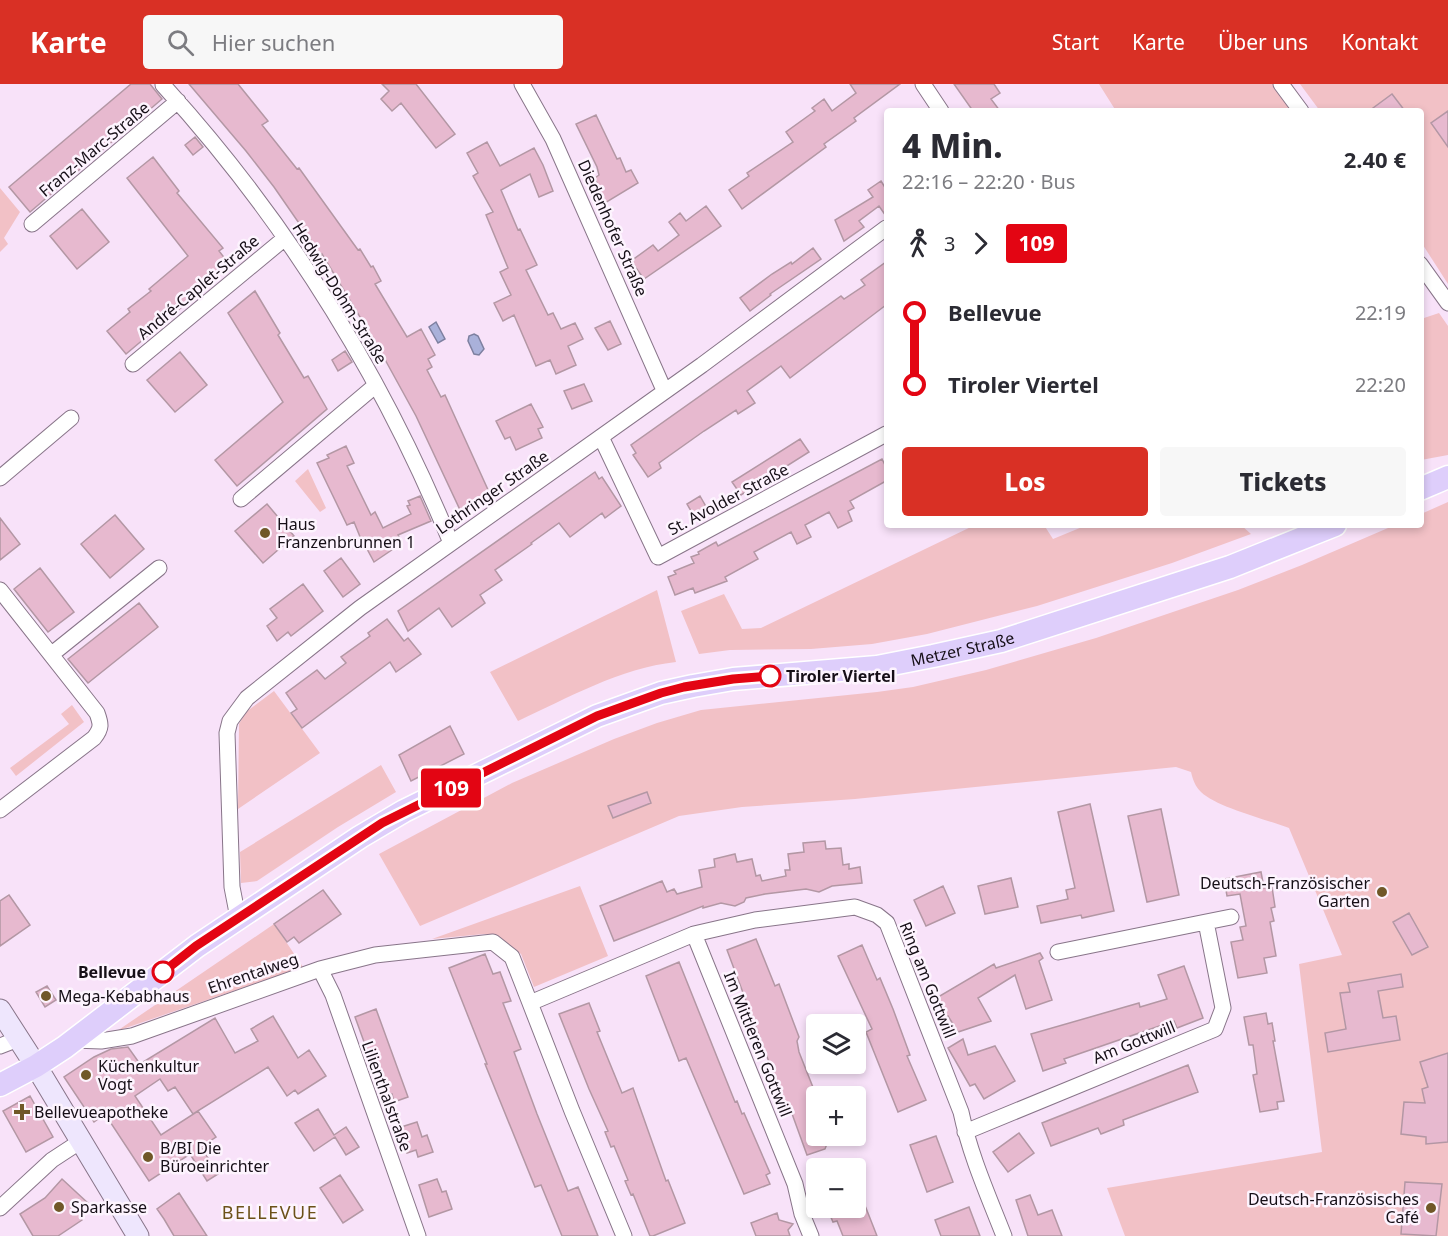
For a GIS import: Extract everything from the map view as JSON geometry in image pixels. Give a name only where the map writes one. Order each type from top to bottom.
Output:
[{"type":"main road","points":[[1424,487],[1448,477]]},
{"type":"main road","name":"Metzer Straße","points":[[0,1085],[36,1066],[196,946],[360,837],[404,811],[597,716],[661,693],[701,684],[740,678],[877,666],[1000,641],[1230,567],[1328,528]]},
{"type":"street","name":"Diedenhofer Straße","points":[[522,84],[553,139],[664,390]]},
{"type":"street","points":[[923,84],[939,108]]},
{"type":"street","points":[[1281,84],[1299,108]]},
{"type":"street","name":"Hedwig-Dohm-Straße","points":[[163,85],[250,189],[326,298],[376,385],[419,470],[451,543]]},
{"type":"street","name":"Franz-Marc-Straße","points":[[32,224],[178,101]]},
{"type":"street","name":"Lothringer Straße","points":[[238,918],[233,898],[226,733],[230,721],[247,698],[301,653],[884,229]]},
{"type":"street","name":"André-Caplet-Straße","points":[[133,364],[285,238]]},
{"type":"street","points":[[1424,270],[1448,303]]},
{"type":"street","points":[[241,499],[376,385]]},
{"type":"street","points":[[0,478],[71,418]]},
{"type":"street","name":"St. Avolder Straße","points":[[601,437],[658,557],[884,435]]},
{"type":"street","points":[[52,654],[159,568]]},
{"type":"street","points":[[0,590],[97,713],[101,724],[99,731],[84,746],[0,810]]},
{"type":"street","name":"Ring am Gottwill","points":[[530,1003],[694,934],[755,920],[855,907],[877,915],[887,923],[961,1112],[978,1171],[1004,1236]]},
{"type":"street","points":[[1058,952],[1231,917]]},
{"type":"street","name":"Am Gottwill","points":[[965,1132],[1215,1029],[1223,1008],[1206,922]]},
{"type":"street","name":"Im Mittleren Gottwill","points":[[694,934],[795,1184],[802,1214],[811,1236]]},
{"type":"street","name":"Ehrentalweg","points":[[73,1040],[101,1041],[132,1036],[320,969],[375,955],[493,942],[512,957],[530,1003]]},
{"type":"street","name":"Lilienthalstraße","points":[[320,969],[333,995],[418,1236]]},
{"type":"street","points":[[530,1003],[624,1236]]},
{"type":"street","points":[[0,1010],[9,1042],[36,1066],[138,1236]]},
{"type":"street","points":[[0,1208],[52,1160],[81,1141]]},
{"type":"shaded area","points":[[1099,84],[1274,84],[1293,108],[1114,108]]},
{"type":"shaded area","points":[[1300,84],[1448,84],[1448,284],[1424,247],[1424,108],[1318,108]]},
{"type":"shaded area","points":[[0,188],[20,212],[4,238],[8,244],[0,252]]},
{"type":"shaded area","points":[[1439,313],[1448,326],[1448,455],[1424,459],[1424,318]]},
{"type":"shaded area","points":[[308,469],[326,508],[320,512],[295,481]]},
{"type":"shaded area","name":"Deutsch-Französischer Garten","points":[[1448,502],[1448,1236],[1125,1236],[1107,1188],[1322,1152],[1299,964],[1342,955],[1289,828],[1208,798],[1197,787],[1191,772],[1176,767],[855,799],[742,807],[679,816],[420,926],[379,854],[512,783],[657,723],[701,710],[913,687],[986,670],[1096,638],[1238,590],[1388,528],[1424,528],[1424,513]]},
{"type":"shaded area","points":[[969,528],[1046,528],[1053,539],[1080,528],[1244,528],[1251,534],[1172,563],[1037,606],[927,634],[872,644],[811,649],[730,650],[699,654],[681,611],[724,594],[742,629],[761,628]]},
{"type":"shaded area","points":[[657,590],[676,662],[655,665],[615,677],[518,721],[490,672]]},
{"type":"shaded area","points":[[274,691],[320,753],[238,809],[239,724],[246,712]]},
{"type":"shaded area","points":[[72,705],[84,722],[16,776],[10,768],[69,724],[61,714]]},
{"type":"shaded area","points":[[381,765],[396,792],[257,881],[241,883],[240,852]]},
{"type":"shaded area","points":[[580,886],[608,956],[534,987],[521,954],[496,935],[432,939]]},
{"type":"shaded area","points":[[274,924],[303,967],[117,1031]]},
{"type":"water","points":[[436,322],[445,339],[438,343],[429,327]]},
{"type":"water","points":[[474,334],[478,336],[484,349],[479,355],[474,354],[468,341],[469,336]]},
{"type":"building","points":[[131,84],[150,84],[162,99],[30,212],[9,187]]},
{"type":"building","points":[[189,84],[238,84],[268,121],[262,125],[297,169],[299,168],[358,250],[360,249],[371,267],[373,266],[381,281],[375,284],[407,337],[421,329],[435,355],[428,359],[432,367],[427,370],[441,397],[445,395],[489,492],[461,512],[416,416],[377,345],[322,254],[246,151]]},
{"type":"building","points":[[382,84],[416,84],[455,134],[436,148],[401,103],[392,111],[381,99],[389,91]]},
{"type":"building","points":[[850,84],[900,84],[854,118],[856,121],[824,144],[826,147],[742,209],[729,190],[749,176],[747,173],[793,142],[786,132],[815,111],[812,108],[824,99],[832,111],[856,93]]},
{"type":"building","points":[[954,84],[994,84],[1000,93],[991,99],[998,108],[971,108]]},
{"type":"building","points":[[1392,94],[1403,108],[1373,108]]},
{"type":"building","points":[[1448,111],[1448,147],[1431,123]]},
{"type":"building","points":[[596,115],[617,159],[620,158],[626,172],[631,170],[638,183],[605,203],[595,178],[599,175],[597,167],[576,124]]},
{"type":"building","points":[[195,137],[203,147],[193,155],[185,145]]},
{"type":"building","points":[[487,142],[500,166],[534,148],[553,191],[539,197],[530,174],[501,190],[518,230],[520,229],[537,265],[526,270],[548,315],[553,313],[561,329],[575,323],[583,339],[568,346],[576,365],[556,374],[550,360],[536,366],[514,315],[503,321],[494,303],[511,295],[500,272],[508,268],[486,215],[493,212],[473,176],[478,173],[467,153]]},
{"type":"building","points":[[153,157],[179,191],[177,193],[223,248],[219,251],[230,265],[193,294],[195,296],[126,354],[107,331],[130,312],[128,309],[151,291],[149,289],[188,256],[127,178]]},
{"type":"building","points":[[881,181],[884,186],[884,213],[879,206],[859,221],[864,227],[844,241],[835,220],[873,197],[868,190]]},
{"type":"building","points":[[706,206],[721,226],[644,279],[631,261],[653,245],[658,251],[679,235],[669,222],[680,213],[686,221]]},
{"type":"building","points":[[82,209],[109,242],[77,269],[50,236]]},
{"type":"building","points":[[813,248],[821,259],[770,294],[750,311],[740,298]]},
{"type":"building","points":[[884,263],[884,307],[790,378],[781,366],[747,391],[755,403],[738,414],[736,410],[704,431],[659,463],[661,468],[648,477],[633,455],[636,453],[631,445],[841,296],[844,299],[865,285],[861,280]]},
{"type":"building","points":[[255,291],[304,378],[308,376],[327,409],[237,486],[215,460],[283,402],[228,313]]},
{"type":"building","points":[[610,321],[621,344],[608,350],[595,328]]},
{"type":"building","points":[[345,351],[352,362],[338,371],[332,360]]},
{"type":"building","points":[[180,352],[207,385],[175,412],[147,380]]},
{"type":"building","points":[[584,384],[592,401],[572,409],[564,391]]},
{"type":"building","points":[[531,404],[543,427],[538,429],[542,438],[516,450],[510,437],[505,439],[496,421]]},
{"type":"building","points":[[800,439],[809,452],[741,495],[732,482]]},
{"type":"building","points":[[346,446],[354,463],[347,466],[371,515],[375,512],[383,528],[411,514],[407,506],[410,505],[408,501],[420,496],[431,521],[398,535],[402,543],[374,562],[365,549],[354,522],[347,525],[317,463],[329,458],[327,455]]},
{"type":"building","points":[[882,459],[884,482],[850,501],[854,508],[848,511],[852,521],[838,528],[829,512],[805,525],[811,537],[797,544],[791,532],[754,552],[758,559],[725,577],[727,581],[695,593],[693,588],[675,595],[668,577],[676,574],[674,571],[694,563],[691,557],[699,554],[698,552],[716,542],[718,546]]},
{"type":"building","points":[[595,472],[599,479],[602,477],[621,506],[605,518],[602,513],[570,537],[559,523],[531,543],[495,570],[502,580],[480,595],[485,603],[452,627],[439,608],[408,631],[398,611]]},
{"type":"building","points":[[700,496],[708,510],[695,518],[687,504]]},
{"type":"building","name":"Haus Franzenbrunnen 1","points":[[267,504],[294,536],[263,563],[235,531]]},
{"type":"building","points":[[115,515],[144,549],[110,578],[81,544]]},
{"type":"building","points":[[0,518],[20,544],[0,560]]},
{"type":"building","points":[[341,558],[360,584],[343,597],[324,571]]},
{"type":"building","points":[[40,568],[74,612],[48,632],[14,589]]},
{"type":"building","points":[[303,584],[323,611],[291,636],[288,632],[277,641],[267,626],[277,618],[270,609]]},
{"type":"building","points":[[139,603],[158,627],[88,683],[68,659]]},
{"type":"building","points":[[387,619],[404,641],[408,638],[421,654],[396,672],[390,662],[302,728],[291,713],[297,709],[286,693],[317,670],[325,679],[346,663],[341,657],[370,636],[368,633]]},
{"type":"building","points":[[450,726],[464,754],[411,781],[399,755]]},
{"type":"building","points":[[647,792],[651,803],[613,818],[608,806]]},
{"type":"building","points":[[1090,804],[1114,911],[1041,923],[1037,906],[1068,899],[1066,890],[1075,888],[1058,812]]},
{"type":"building","points":[[1161,809],[1179,895],[1147,902],[1128,816]]},
{"type":"building","points":[[825,841],[826,849],[841,848],[843,865],[849,864],[849,869],[860,867],[862,883],[832,886],[819,892],[806,889],[765,894],[746,898],[744,902],[735,906],[721,903],[703,908],[703,906],[614,941],[600,906],[662,881],[667,892],[674,889],[677,894],[702,887],[699,870],[715,867],[714,859],[735,854],[737,862],[752,859],[756,876],[760,875],[762,881],[786,876],[785,870],[790,870],[788,854],[804,852],[803,843]]},
{"type":"building","points":[[1261,872],[1264,888],[1272,887],[1275,907],[1271,908],[1274,921],[1270,922],[1276,956],[1264,958],[1267,973],[1238,978],[1231,942],[1243,940],[1240,927],[1246,926],[1240,894],[1227,896],[1224,879]]},
{"type":"building","points":[[1011,878],[1018,907],[985,914],[978,886]]},
{"type":"building","points":[[943,886],[955,913],[926,926],[914,900]]},
{"type":"building","points":[[323,890],[341,914],[299,943],[294,937],[287,942],[274,924]]},
{"type":"building","points":[[9,895],[30,925],[0,946],[0,901]]},
{"type":"building","points":[[1409,913],[1428,947],[1412,955],[1393,922]]},
{"type":"building","points":[[756,939],[775,986],[779,984],[799,1037],[797,1041],[799,1052],[812,1086],[806,1086],[806,1146],[826,1146],[825,1149],[807,1155],[791,1111],[788,1111],[781,1094],[727,950]]},
{"type":"building","points":[[862,945],[877,980],[880,978],[893,1009],[910,1055],[907,1056],[926,1100],[898,1112],[866,1032],[872,1029],[838,956]]},
{"type":"building","points":[[1040,953],[1043,958],[1039,961],[1052,1000],[1026,1009],[1015,975],[978,998],[991,1021],[958,1032],[948,1016],[944,1018],[933,1000],[994,964],[996,968]]},
{"type":"building","points":[[485,954],[493,974],[500,972],[511,1001],[503,1003],[521,1049],[514,1052],[537,1114],[568,1191],[578,1187],[598,1236],[562,1236],[541,1185],[535,1187],[485,1064],[487,1064],[449,968]]},
{"type":"building","points":[[679,962],[735,1102],[737,1101],[742,1114],[744,1113],[770,1173],[766,1175],[770,1184],[744,1194],[686,1058],[679,1061],[646,976]]},
{"type":"building","points":[[1184,966],[1203,1018],[1177,1028],[1174,1021],[1064,1059],[1066,1063],[1043,1071],[1031,1034],[1139,1003],[1140,1007],[1167,999],[1158,975]]},
{"type":"building","points":[[1401,974],[1403,987],[1378,991],[1383,1018],[1396,1016],[1400,1040],[1328,1052],[1325,1033],[1346,1029],[1340,993],[1350,992],[1348,983]]},
{"type":"building","name":"Mega-Kebabhaus","points":[[47,986],[56,1000],[45,1007],[36,992]]},
{"type":"building","points":[[589,1003],[600,1031],[597,1032],[622,1093],[633,1088],[666,1181],[668,1180],[685,1223],[653,1236],[650,1236],[633,1194],[631,1195],[625,1181],[628,1180],[614,1146],[611,1147],[605,1132],[608,1131],[559,1014]]},
{"type":"building","points":[[376,1009],[408,1097],[394,1102],[392,1094],[384,1097],[355,1017]]},
{"type":"building","points":[[1266,1013],[1268,1024],[1272,1023],[1284,1101],[1277,1102],[1278,1109],[1260,1112],[1253,1075],[1257,1074],[1253,1045],[1249,1045],[1244,1017]]},
{"type":"building","points":[[273,1016],[298,1058],[309,1050],[326,1076],[298,1094],[295,1090],[287,1096],[268,1067],[193,1114],[175,1087],[168,1091],[160,1079],[135,1096],[161,1135],[198,1111],[216,1137],[201,1147],[218,1174],[207,1181],[190,1154],[149,1181],[105,1114],[94,1122],[64,1077],[94,1057],[111,1049],[128,1047],[140,1064],[215,1018],[235,1053],[258,1041],[251,1029]]},
{"type":"building","points":[[963,1039],[968,1055],[995,1046],[1015,1081],[984,1099],[975,1084],[970,1086],[948,1048]]},
{"type":"building","points":[[1448,1053],[1448,1142],[1426,1144],[1426,1137],[1401,1134],[1404,1102],[1425,1103],[1422,1089],[1428,1087],[1420,1062]]},
{"type":"building","points":[[1188,1065],[1198,1092],[1123,1120],[1124,1125],[1101,1134],[1098,1128],[1051,1146],[1042,1123]]},
{"type":"building","points":[[30,1096],[53,1137],[26,1152],[3,1111]]},
{"type":"building","points":[[318,1109],[334,1135],[346,1127],[359,1147],[346,1155],[335,1137],[314,1151],[295,1123]]},
{"type":"building","points":[[417,1122],[422,1137],[427,1135],[433,1152],[418,1157],[416,1150],[407,1153],[398,1128]]},
{"type":"building","points":[[1019,1133],[1034,1153],[1008,1172],[993,1152]]},
{"type":"building","points":[[936,1136],[953,1182],[927,1192],[910,1145]]},
{"type":"building","points":[[340,1175],[363,1210],[343,1223],[320,1188]]},
{"type":"building","name":"Sparkasse","points":[[62,1179],[89,1204],[80,1214],[82,1220],[58,1236],[33,1236],[20,1214],[45,1198]]},
{"type":"building","points":[[437,1179],[442,1192],[446,1191],[452,1209],[429,1217],[419,1185]]},
{"type":"building","points":[[1405,1182],[1442,1184],[1436,1236],[1401,1234]]},
{"type":"building","points":[[179,1193],[207,1236],[174,1236],[157,1209]]},
{"type":"building","points":[[1030,1195],[1038,1215],[1052,1210],[1062,1236],[1028,1236],[1016,1200]]},
{"type":"building","points":[[969,1207],[980,1236],[941,1236],[935,1220]]},
{"type":"building","points":[[866,1208],[877,1236],[843,1236],[837,1221],[833,1222],[831,1218],[866,1218]]},
{"type":"building","points":[[777,1213],[779,1220],[793,1224],[788,1230],[790,1236],[756,1236],[751,1223]]},
{"type":"bus line","name":"109","points":[[163,972],[196,946],[382,823],[597,716],[684,687],[770,676]]},
{"type":"place","name":"Haus Franzenbrunnen 1","points":[[265,533]]},
{"type":"place","name":"Tiroler Viertel","points":[[770,676]]},
{"type":"place","name":"Deutsch-Französischer Garten","points":[[1382,892]]},
{"type":"place","name":"Bellevue","points":[[163,972]]},
{"type":"place","name":"Mega-Kebabhaus","points":[[46,996]]},
{"type":"place","name":"Küchenkultur Vogt","points":[[86,1075]]},
{"type":"place","name":"Bellevueapotheke","points":[[22,1112]]},
{"type":"place","name":"B/BI Die Büroeinrichter","points":[[148,1157]]},
{"type":"place","name":"Sparkasse","points":[[59,1207]]},
{"type":"place","name":"Deutsch-Französisches Café","points":[[1431,1208]]},
{"type":"district","name":"BELLEVUE","points":[[270,1213]]}]
